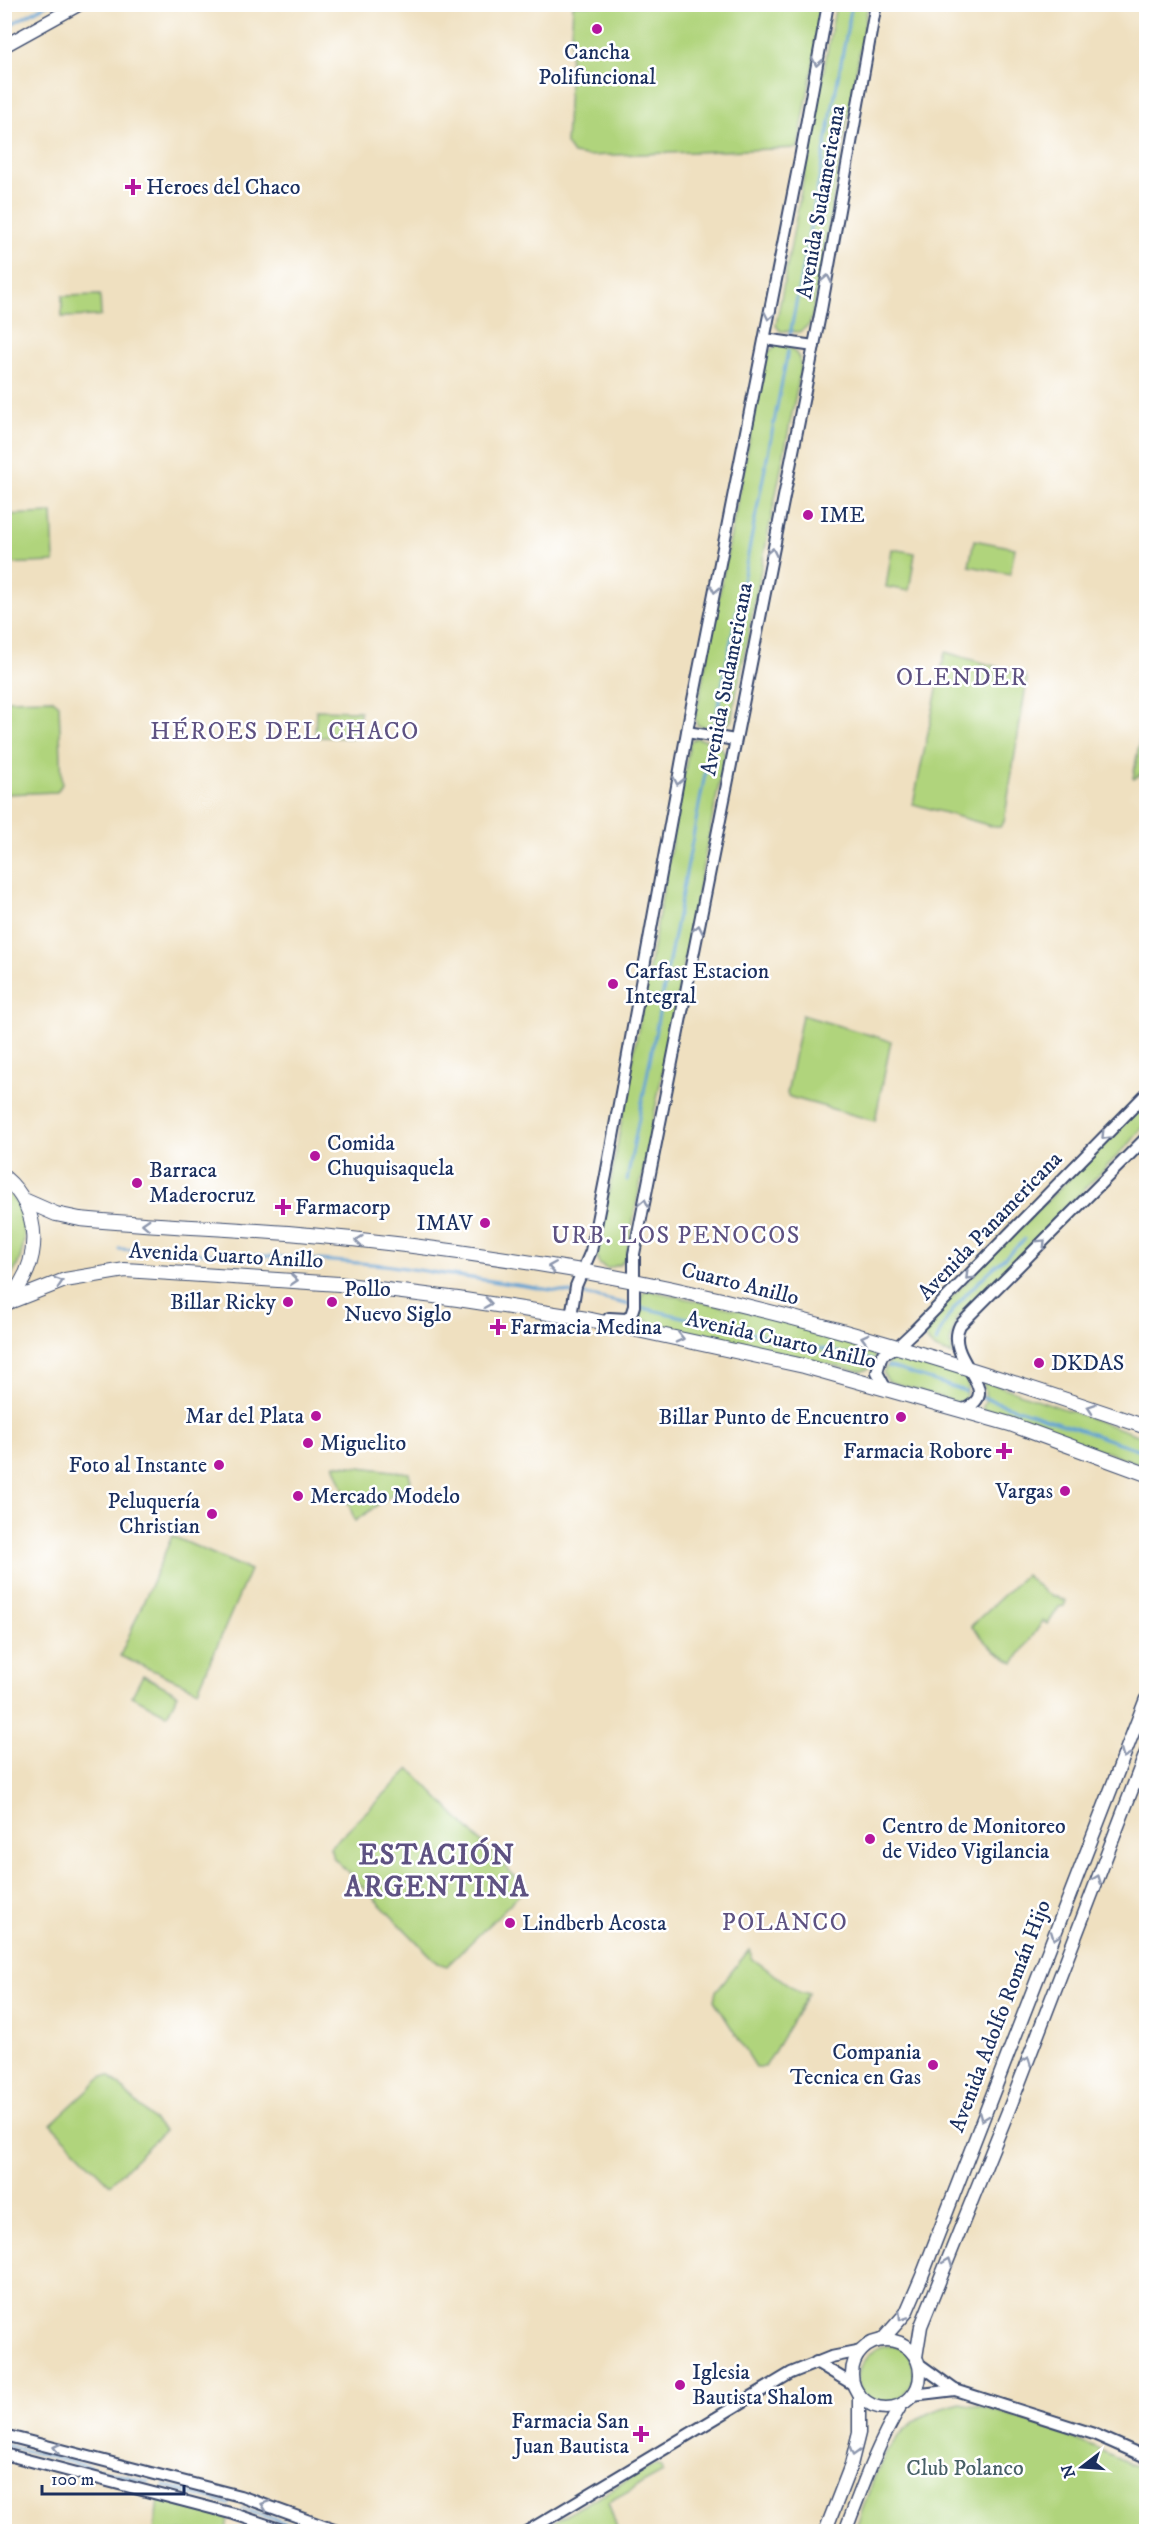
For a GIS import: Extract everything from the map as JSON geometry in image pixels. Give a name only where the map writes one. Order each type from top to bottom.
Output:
[{"type":"highway","points":[[4,1177],[24,1200],[34,1232],[33,1256],[24,1279],[4,1303]]},
{"type":"highway","name":"Avenida Cuarto Anillo","points":[[24,1200],[56,1214],[80,1219],[204,1227]]},
{"type":"highway","name":"Cuarto Anillo","points":[[204,1227],[301,1234],[397,1245],[583,1272],[723,1299],[968,1368],[1146,1427]]},
{"type":"highway","name":"Avenida Cuarto Anillo","points":[[4,1303],[65,1280],[125,1270],[339,1284],[572,1311],[587,1319],[804,1366],[885,1387],[1010,1424],[1146,1474]]},
{"type":"main road","points":[[4,46],[80,4]]},
{"type":"main road","name":"Avenida Adolfo Román Hijo","points":[[882,2340],[906,2313],[922,2277],[1146,1699]]},
{"type":"main road","name":"Avenida Adolfo Román Hijo","points":[[917,2360],[921,2326],[1011,2103],[1146,1753]]},
{"type":"main road","points":[[921,2326],[922,2277]]},
{"type":"main road","points":[[825,2532],[850,2465],[859,2433],[857,2389],[853,2367],[861,2351],[874,2342],[882,2340],[901,2343],[917,2360],[920,2375],[913,2395],[901,2405],[883,2436],[845,2532]]},
{"type":"main road","points":[[857,2389],[868,2402],[878,2407],[890,2408],[901,2405]]},
{"type":"street","name":"Avenida Sudamericana","points":[[572,1311],[576,1286],[591,1251],[606,1175],[687,732],[765,339],[828,4]]},
{"type":"street","name":"Avenida Sudamericana","points":[[587,1319],[597,1316],[624,1320],[631,1315],[634,1299],[634,1254],[814,346],[876,4]]},
{"type":"street","points":[[765,339],[814,346]]},
{"type":"street","points":[[687,732],[735,740]]},
{"type":"street","name":"Avenida Panamericana","points":[[885,1387],[878,1376],[878,1363],[885,1352],[897,1347],[978,1267],[1146,1094]]},
{"type":"street","name":"Avenida Panamericana","points":[[962,1410],[974,1403],[978,1394],[977,1380],[956,1344],[956,1333],[960,1324],[1146,1138]]},
{"type":"street","points":[[526,2532],[769,2385],[816,2362],[861,2351]]},
{"type":"street","points":[[917,2360],[955,2390],[1094,2434],[1146,2457]]},
{"type":"street","points":[[816,2362],[857,2389]]},
{"type":"street","points":[[913,2395],[955,2390]]},
{"type":"street","points":[[4,2435],[240,2496],[340,2532]]},
{"type":"street","points":[[4,2454],[234,2514],[288,2532]]},
{"type":"green space","points":[[836,4],[868,5],[812,317],[809,325],[799,332],[780,331],[776,325]]},
{"type":"green space","points":[[573,5],[824,5],[798,148],[586,156],[573,154],[566,144]]},
{"type":"green space","points":[[100,295],[101,316],[62,317],[62,296]]},
{"type":"green space","points":[[778,344],[792,348],[800,359],[801,368],[731,721],[720,730],[697,725],[695,719],[766,354]]},
{"type":"green space","points":[[52,513],[54,562],[5,564],[5,515]]},
{"type":"green space","points":[[974,540],[1015,548],[1010,574],[969,566]]},
{"type":"green space","points":[[892,549],[915,553],[909,591],[886,587]]},
{"type":"green space","points":[[945,652],[1025,675],[1027,679],[1004,822],[1000,827],[913,804]]},
{"type":"green space","points":[[52,699],[59,705],[62,784],[57,792],[5,794],[5,700]]},
{"type":"green space","points":[[1146,705],[1146,770],[1134,779],[1133,778]]},
{"type":"green space","points":[[316,710],[360,711],[359,738],[315,737]]},
{"type":"green space","points":[[696,738],[718,743],[725,754],[626,1257],[621,1264],[607,1269],[599,1264],[597,1257],[690,742]]},
{"type":"green space","points":[[802,1015],[891,1041],[875,1121],[790,1097],[787,1094]]},
{"type":"green space","points":[[1146,1101],[1146,1123],[1130,1143],[956,1319],[950,1343],[953,1355],[930,1345],[924,1330],[930,1319]]},
{"type":"green space","points":[[4,1187],[19,1207],[24,1227],[20,1258],[5,1284]]},
{"type":"green space","points":[[647,1290],[758,1314],[870,1344],[876,1354],[872,1367],[863,1371],[852,1370],[654,1324],[639,1318],[638,1315],[642,1294]]},
{"type":"green space","points":[[910,1355],[965,1374],[968,1386],[965,1398],[959,1403],[888,1381],[883,1373],[892,1356]]},
{"type":"green space","points":[[983,1380],[1146,1438],[1146,1466],[982,1409],[986,1399]]},
{"type":"green space","points":[[334,1464],[409,1473],[411,1481],[355,1521]]},
{"type":"green space","points":[[172,1536],[250,1570],[198,1690],[120,1656]]},
{"type":"green space","points":[[1025,1575],[1046,1593],[1066,1601],[1064,1606],[1059,1607],[1048,1624],[1043,1621],[1014,1663],[996,1652],[971,1626]]},
{"type":"green space","points":[[143,1675],[178,1694],[167,1715],[132,1696]]},
{"type":"green space","points":[[410,1769],[526,1888],[447,1966],[438,1963],[333,1857],[330,1847]]},
{"type":"green space","points":[[749,1950],[753,1959],[800,1993],[809,1993],[765,2067],[756,2067],[714,2000],[716,1991]]},
{"type":"green space","points":[[103,2076],[110,2076],[164,2131],[110,2184],[51,2124]]},
{"type":"green space","points":[[882,2346],[898,2347],[908,2355],[913,2366],[912,2378],[907,2390],[899,2399],[887,2403],[864,2394],[859,2387],[858,2379],[862,2363],[874,2350]]},
{"type":"green space","name":"Club Polanco","points":[[961,2403],[1032,2422],[1146,2470],[1146,2531],[855,2531],[873,2480],[889,2448],[913,2423],[929,2413]]},
{"type":"green space","points":[[655,2464],[660,2466],[663,2472],[608,2502],[618,2531],[538,2531]]},
{"type":"green space","points":[[158,2499],[228,2518],[226,2531],[154,2532]]},
{"type":"waterway","points":[[4,28],[48,4]]},
{"type":"waterway","points":[[790,335],[852,4]]},
{"type":"waterway","points":[[714,728],[788,351]]},
{"type":"waterway","points":[[627,1180],[711,743]]},
{"type":"waterway","points":[[936,1343],[942,1328],[962,1300],[1025,1239]]},
{"type":"waterway","points":[[4,1242],[8,1243]]},
{"type":"waterway","points":[[119,1249],[266,1256],[385,1265],[571,1293]]},
{"type":"waterway","points":[[578,1293],[871,1360]]},
{"type":"waterway","points":[[888,1366],[965,1391]]},
{"type":"waterway","points":[[982,1397],[1146,1452]]},
{"type":"waterway","points":[[4,2445],[149,2482]]},
{"type":"waterway","points":[[164,2485],[229,2504]]},
{"type":"waterway","points":[[243,2509],[313,2532]]},
{"type":"place","name":"Cancha Polifuncional","points":[[597,29]]},
{"type":"place","name":"Heroes del Chaco","points":[[133,187]]},
{"type":"place","name":"IME","points":[[808,515]]},
{"type":"place","name":"Carfast Estacion Integral","points":[[613,984]]},
{"type":"place","name":"Comida Chuquisaquela","points":[[315,1156]]},
{"type":"place","name":"Barraca Maderocruz","points":[[137,1183]]},
{"type":"place","name":"Farmacorp","points":[[283,1207]]},
{"type":"place","name":"IMAV","points":[[485,1223]]},
{"type":"place","name":"Billar Ricky","points":[[288,1302]]},
{"type":"place","name":"Pollo Nuevo Siglo","points":[[332,1302]]},
{"type":"place","name":"Farmacia Medina","points":[[498,1327]]},
{"type":"place","name":"DKDAS","points":[[1039,1363]]},
{"type":"place","name":"Mar del Plata","points":[[316,1416]]},
{"type":"place","name":"Billar Punto de Encuentro","points":[[901,1417]]},
{"type":"place","name":"Miguelito","points":[[308,1443]]},
{"type":"place","name":"Farmacia Robore","points":[[1004,1451]]},
{"type":"place","name":"Foto al Instante","points":[[219,1465]]},
{"type":"place","name":"Vargas","points":[[1065,1491]]},
{"type":"place","name":"Mercado Modelo","points":[[298,1496]]},
{"type":"place","name":"Peluquería Christian","points":[[212,1514]]},
{"type":"place","name":"Centro de Monitoreo de Video Vigilancia","points":[[870,1839]]},
{"type":"place","name":"Lindberb Acosta","points":[[510,1923]]},
{"type":"place","name":"Compania Tecnica en Gas","points":[[933,2065]]},
{"type":"place","name":"Iglesia Bautista Shalom","points":[[680,2385]]},
{"type":"place","name":"Farmacia San Juan Bautista","points":[[641,2434]]},
{"type":"district","name":"OLENDER","points":[[962,678]]},
{"type":"district","name":"HÉROES DEL CHACO","points":[[285,732]]},
{"type":"district","name":"URB. LOS PENOCOS","points":[[676,1236]]},
{"type":"district","name":"ESTACIÓN ARGENTINA","points":[[437,1871]]},
{"type":"district","name":"POLANCO","points":[[785,1923]]}]
